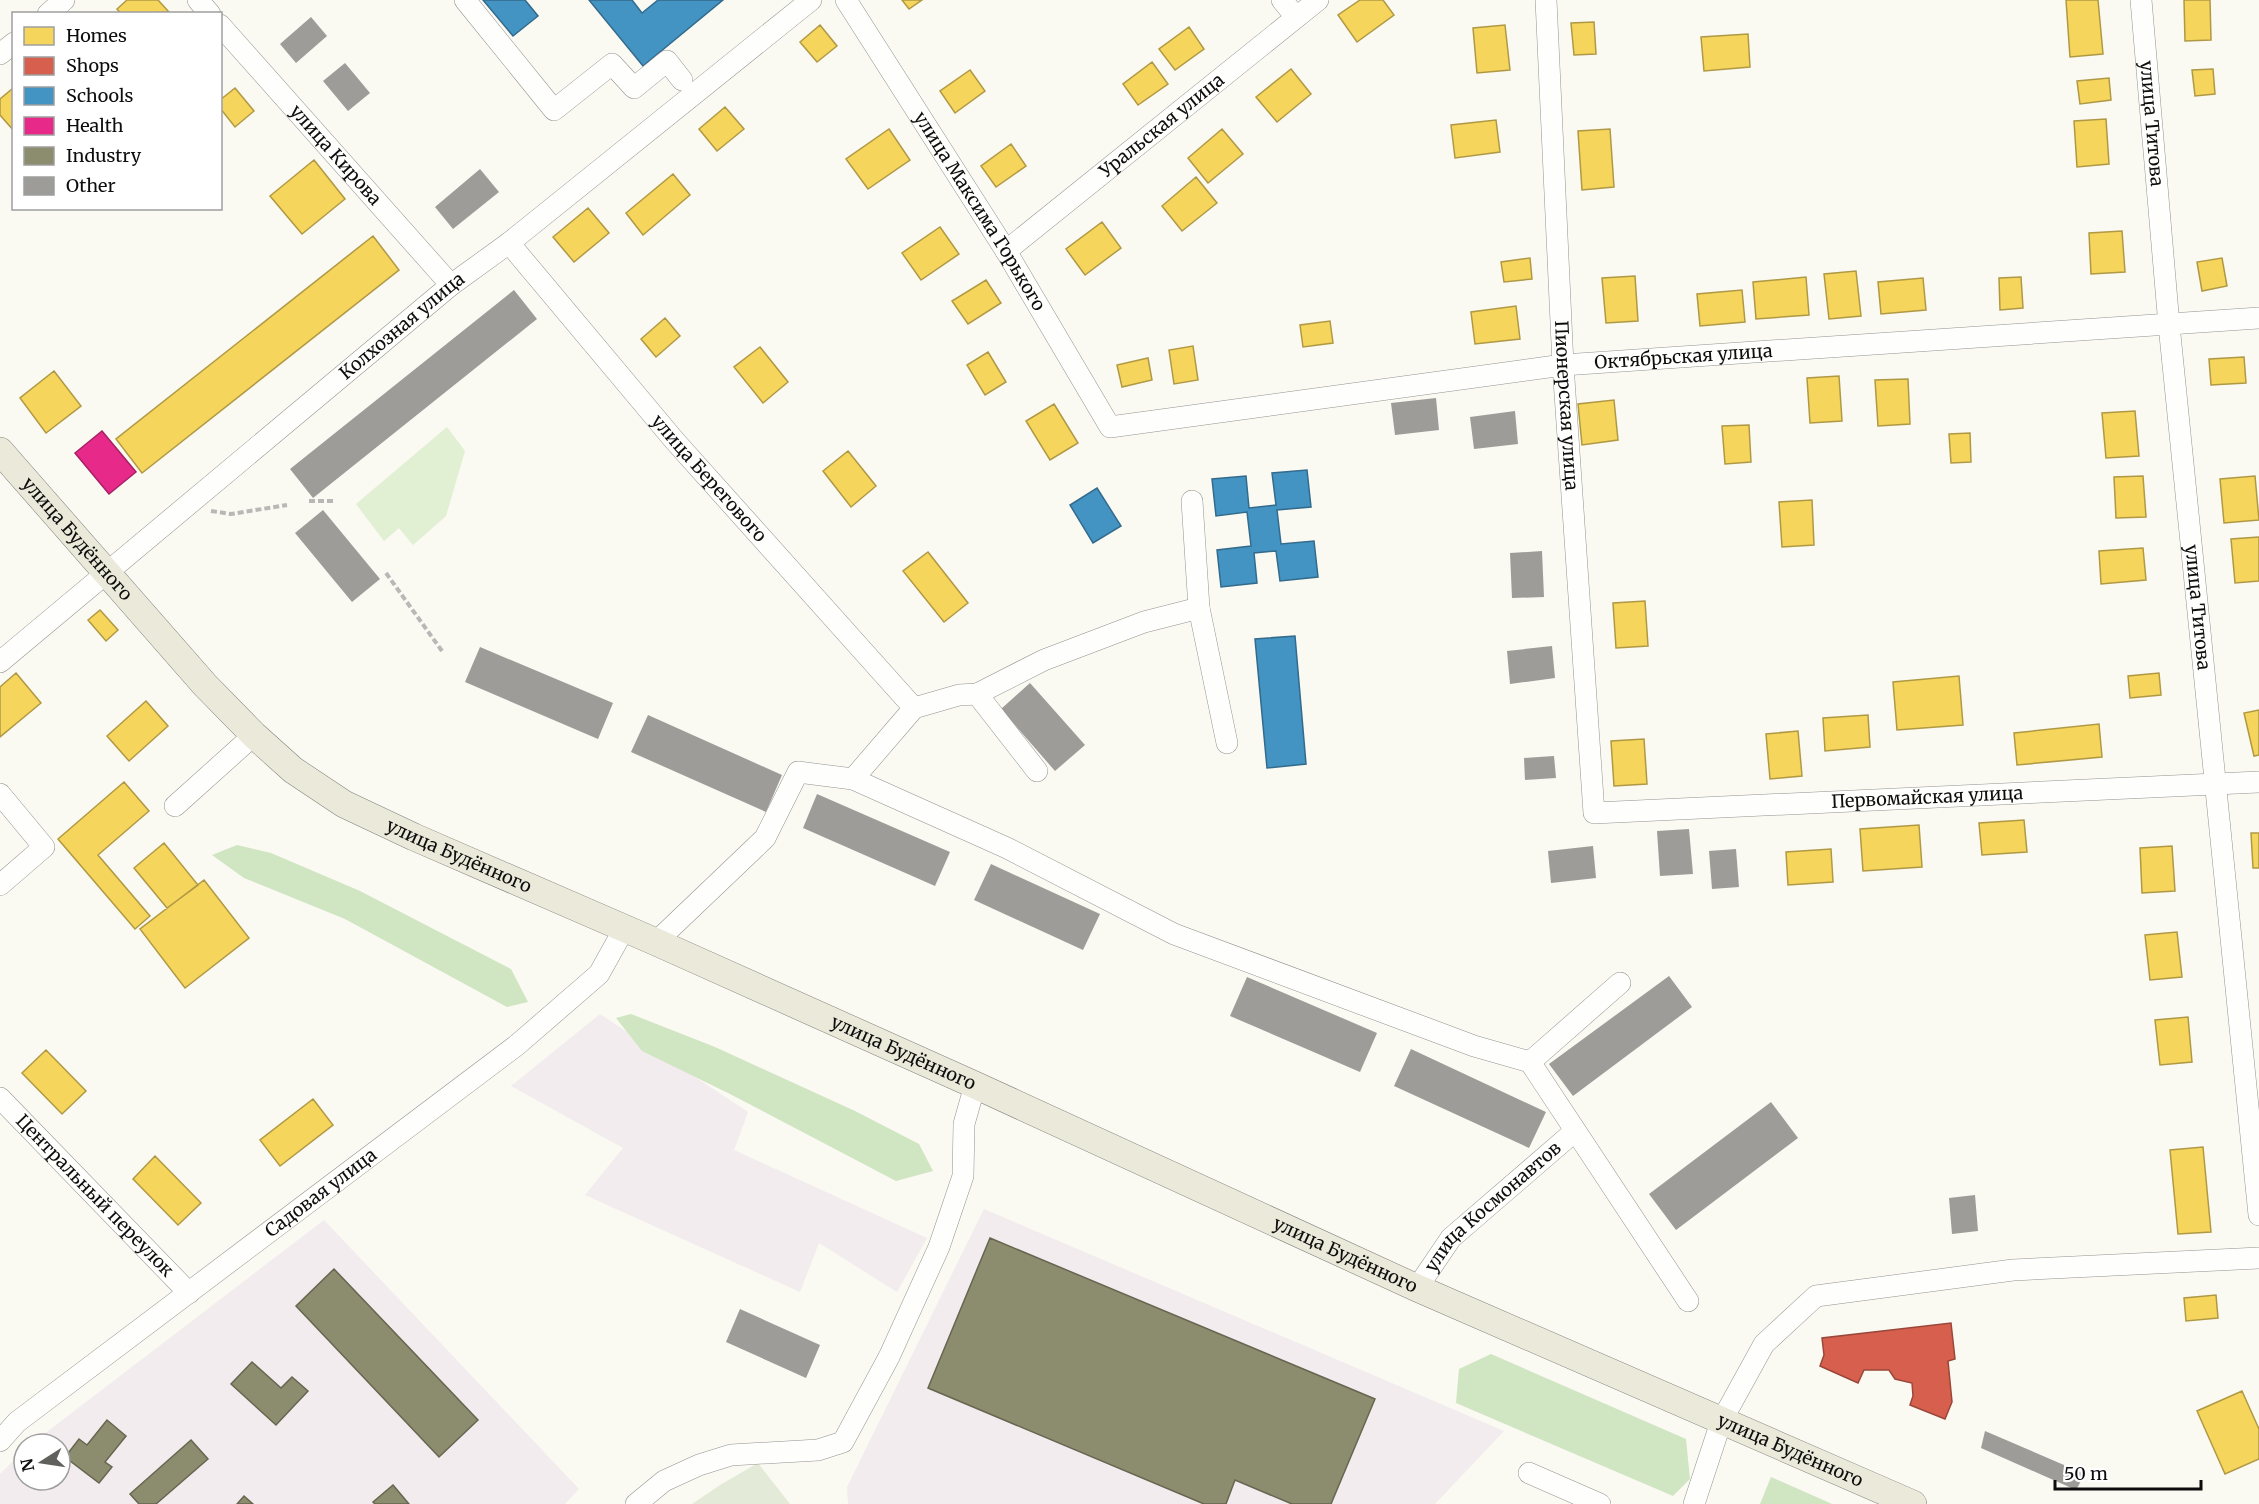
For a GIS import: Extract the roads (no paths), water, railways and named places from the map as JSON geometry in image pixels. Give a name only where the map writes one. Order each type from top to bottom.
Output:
[{"type":"main road","name":"улица Будённого","points":[[0,451],[204,685],[293,770],[344,804],[975,1085],[1417,1288],[1913,1504]]},
{"type":"street","points":[[50,12],[64,0]]},
{"type":"street","points":[[198,0],[208,12]]},
{"type":"street","points":[[465,0],[554,110],[612,64],[634,88],[667,61],[682,80]]},
{"type":"street","name":"Колхозная улица","points":[[0,662],[186,508],[265,451],[451,285],[509,243],[811,0]]},
{"type":"street","name":"улица Максима Горького","points":[[846,0],[1006,251],[1110,427]]},
{"type":"street","points":[[1282,0],[1296,17]]},
{"type":"street","name":"Уральская улица","points":[[1006,251],[1318,0]]},
{"type":"street","name":"Пионерская улица","points":[[1546,0],[1563,366],[1594,813]]},
{"type":"street","name":"улица Титова","points":[[2141,0],[2169,325],[2259,1215]]},
{"type":"street","name":"улица Кирова","points":[[222,27],[451,285]]},
{"type":"street","points":[[0,54],[12,44]]},
{"type":"street","name":"улица Берегового","points":[[509,243],[674,440],[914,708]]},
{"type":"street","name":"Октябрьская улица","points":[[1110,427],[1563,366],[2259,318]]},
{"type":"street","points":[[1192,501],[1199,608],[1227,743]]},
{"type":"street","points":[[853,779],[914,708],[959,695],[976,694],[1044,660],[1144,622],[1199,608]]},
{"type":"street","points":[[976,694],[1037,771]]},
{"type":"street","points":[[175,806],[254,735]]},
{"type":"street","points":[[656,942],[765,838],[798,772],[853,779],[1007,848],[1174,934],[1474,1046],[1530,1062],[1688,1300]]},
{"type":"street","name":"Первомайская улица","points":[[1594,813],[2259,782]]},
{"type":"street","points":[[0,794],[44,847],[0,885]]},
{"type":"street","name":"Садовая улица","points":[[0,1441],[17,1422],[517,1045],[599,974],[624,929]]},
{"type":"street","points":[[1530,1062],[1620,983]]},
{"type":"street","points":[[636,1504],[664,1481],[699,1465],[731,1455],[818,1450],[843,1442],[889,1357],[939,1247],[963,1176],[964,1124],[975,1085]]},
{"type":"street","name":"Центральный переулок","points":[[0,1098],[189,1293]]},
{"type":"street","name":"улица Космонавтов","points":[[1417,1288],[1451,1238],[1575,1131]]},
{"type":"street","points":[[1694,1504],[1721,1422],[1764,1344],[1816,1296],[2013,1269],[2259,1258]]},
{"type":"street","points":[[1529,1473],[1600,1504]]}]
